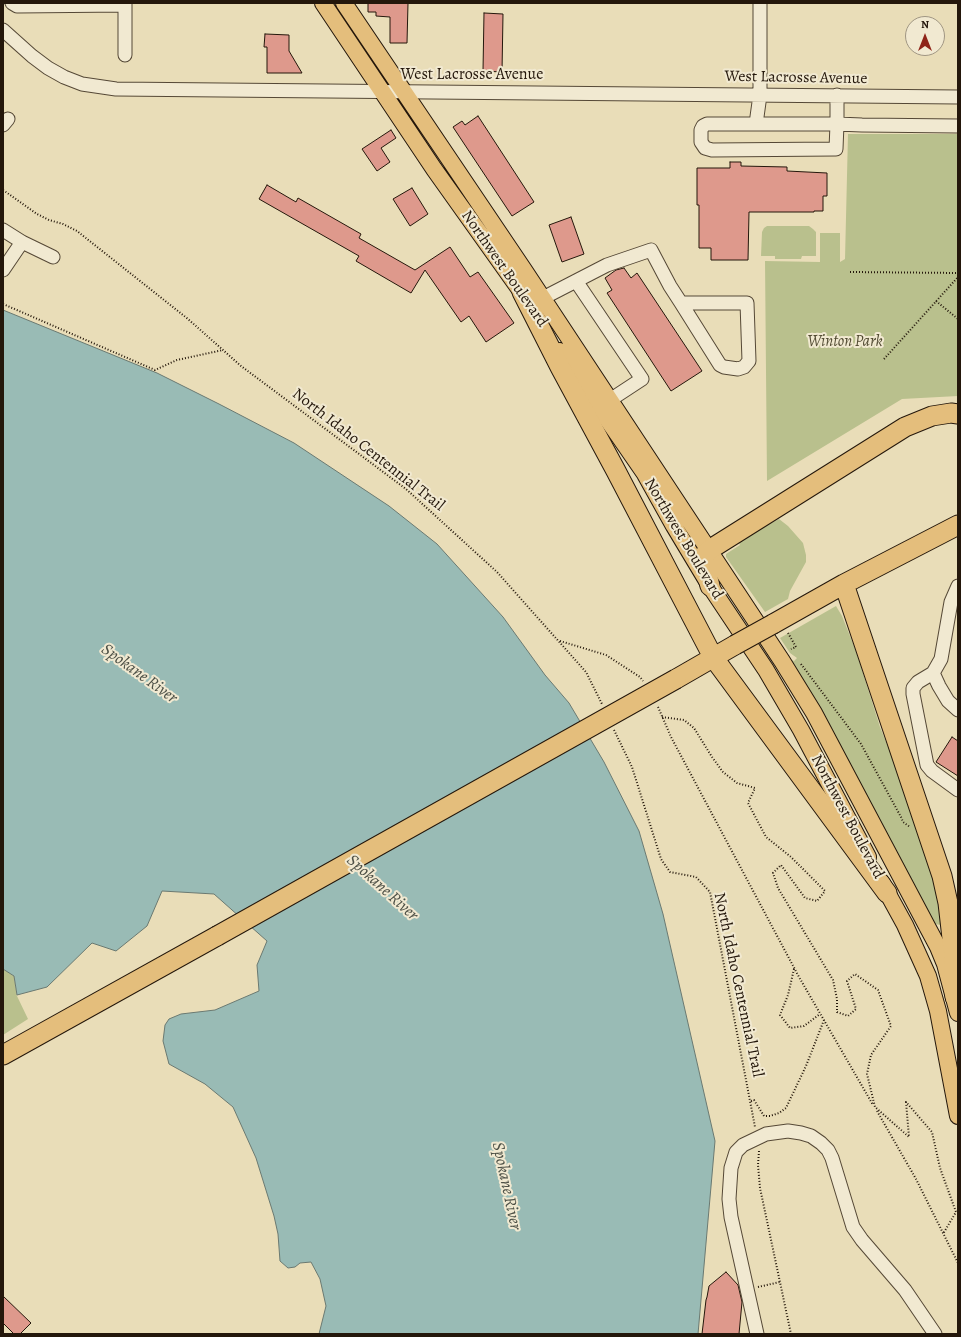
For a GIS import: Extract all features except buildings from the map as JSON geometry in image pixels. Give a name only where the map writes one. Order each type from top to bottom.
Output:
[{"type":"highway","points":[[522,292],[560,368],[616,471],[713,657],[887,893]]},
{"type":"highway","points":[[710,586],[704,562],[705,554],[709,550],[905,427],[932,416],[951,413],[958,414]]},
{"type":"highway","points":[[3,1055],[713,657],[735,645],[780,628],[844,584],[958,525]]},
{"type":"highway","points":[[844,584],[942,876],[948,903],[954,956],[956,1005]]},
{"type":"main road","name":"Northwest Boulevard","points":[[323,3],[434,170],[522,292],[573,371],[645,474],[710,586],[766,670],[801,730],[917,951],[928,976],[934,993],[958,1116]]},
{"type":"main road","name":"Northwest Boulevard","points":[[344,3],[543,298],[814,712],[929,928],[945,964],[956,1005]]},
{"type":"street","points":[[12,3],[17,6],[125,4],[125,55]]},
{"type":"street","points":[[756,124],[760,95],[760,3]]},
{"type":"street","name":"West Lacrosse Avenue","points":[[3,30],[32,56],[48,68],[64,77],[82,84],[135,90],[958,97]]},
{"type":"street","points":[[837,96],[837,124],[836,149],[712,150],[705,148],[701,142],[701,130],[703,126],[707,124],[837,124],[862,126],[958,126]]},
{"type":"street","points":[[3,230],[22,242],[52,257]]},
{"type":"street","points":[[3,270],[22,242]]},
{"type":"street","points":[[543,298],[607,265],[651,250],[670,286],[720,365],[724,368],[738,369],[749,361],[747,303],[681,303]]},
{"type":"street","points":[[576,281],[642,379],[610,400]]},
{"type":"street","points":[[958,586],[951,602],[941,659],[933,672],[918,682],[913,688],[927,765],[932,771],[958,790]]},
{"type":"street","points":[[933,672],[948,701],[958,710]]},
{"type":"street","points":[[757,1334],[731,1216],[729,1199],[731,1168],[736,1152],[743,1145],[757,1138],[776,1132],[788,1131],[811,1136],[821,1142],[828,1150],[832,1158],[853,1226],[862,1240],[905,1290],[936,1334]]},
{"type":"path","name":"North Idaho Centennial Trail","points":[[3,190],[37,214],[49,220],[63,224],[76,231],[188,319],[241,366],[406,489],[497,572],[559,641],[586,672],[605,711]]},
{"type":"path","points":[[850,272],[958,272]]},
{"type":"path","points":[[884,359],[958,277]]},
{"type":"path","points":[[936,301],[958,319]]},
{"type":"path","points":[[3,304],[155,370],[177,360],[223,350]]},
{"type":"path","points":[[780,628],[796,647],[786,652]]},
{"type":"path","points":[[559,641],[606,655],[640,677],[644,682]]},
{"type":"path","points":[[798,660],[861,744],[904,822],[914,829],[928,832]]},
{"type":"path","points":[[658,707],[794,968],[916,1179],[958,1263]]},
{"type":"path","points":[[662,717],[684,720],[694,728],[723,772],[737,783],[755,788],[748,803],[766,837],[791,857],[825,890],[817,901],[805,898],[782,865],[773,873],[778,888],[833,980],[837,999],[837,1012],[848,1016],[856,1009],[847,981],[855,974],[878,990],[891,1026],[871,1055],[866,1074],[875,1107],[909,1137],[906,1102],[932,1132],[940,1168],[956,1212],[944,1234]]},
{"type":"path","name":"North Idaho Centennial Trail","points":[[612,725],[632,767],[661,859],[670,872],[696,877],[710,892],[759,1145],[758,1165],[760,1188],[791,1334]]},
{"type":"path","points":[[794,968],[788,995],[780,1015],[790,1028],[804,1026],[820,1014]]},
{"type":"path","points":[[750,1101],[754,1100],[764,1116],[779,1113],[786,1108],[806,1066],[824,1020]]},
{"type":"path","points":[[764,1285],[780,1282]]},
{"type":"green space","name":"Winton Park","points":[[848,134],[958,134],[958,396],[902,399],[767,481],[765,261],[820,262],[820,233],[840,233],[840,262],[845,259]]},
{"type":"green space","points":[[767,226],[809,226],[816,232],[816,256],[802,256],[801,259],[775,259],[775,256],[761,256],[762,232]]},
{"type":"green space","points":[[779,519],[788,526],[803,543],[806,562],[790,591],[788,599],[765,612],[726,557],[726,554],[740,545],[738,541]]},
{"type":"green space","points":[[836,606],[842,616],[856,651],[880,727],[898,771],[942,905],[941,925],[935,924],[862,791],[785,656],[794,661],[797,658],[790,653],[780,638]]},
{"type":"green space","points":[[3,969],[14,976],[17,996],[28,1019],[3,1035]]},
{"type":"water","name":"Spokane River","points":[[3,310],[157,373],[219,404],[294,443],[389,506],[437,544],[503,617],[545,675],[569,703],[604,762],[639,831],[663,914],[715,1141],[698,1334],[319,1334],[326,1306],[320,1279],[311,1262],[300,1263],[295,1267],[288,1268],[280,1261],[278,1234],[274,1216],[256,1158],[233,1107],[205,1084],[169,1064],[163,1041],[165,1025],[169,1019],[181,1014],[215,1010],[259,991],[257,965],[267,941],[214,894],[162,891],[147,926],[116,951],[92,943],[47,987],[17,995],[14,976],[3,969]]}]
